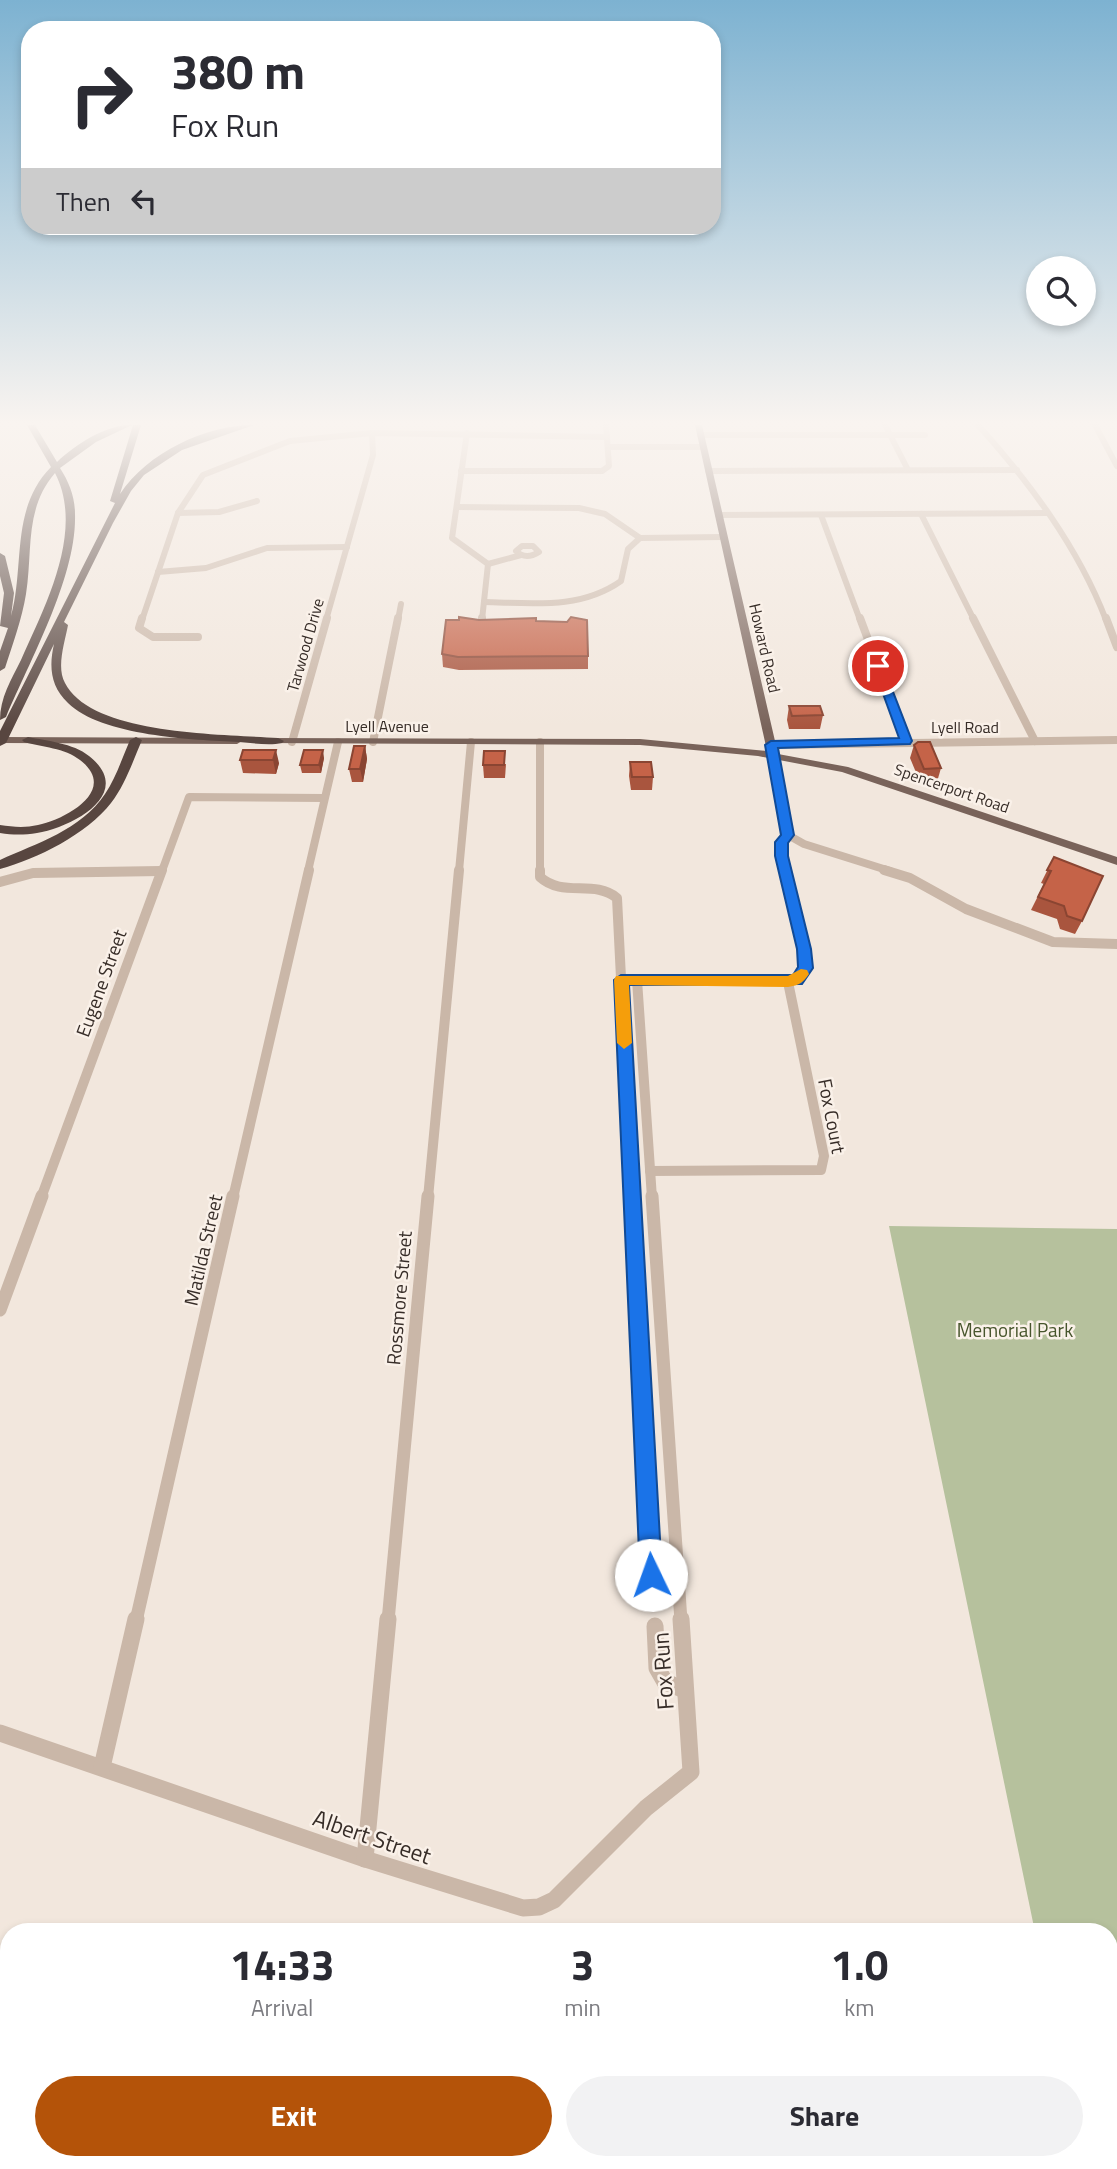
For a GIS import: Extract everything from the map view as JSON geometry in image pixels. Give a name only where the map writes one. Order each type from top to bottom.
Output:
[{"type":"highway","points":[[0,667],[20,599],[27,526]]},
{"type":"highway","points":[[0,717],[52,598],[66,547],[69,526]]},
{"type":"highway","points":[[0,742],[106,526]]},
{"type":"highway","points":[[0,558],[9,593],[0,667]]},
{"type":"highway","points":[[65,609],[56,666],[58,681],[67,697],[84,711],[108,722],[144,729],[278,741]]},
{"type":"highway","points":[[0,829],[23,833],[65,822],[89,806],[99,789],[97,773],[86,759],[73,752],[28,740]]},
{"type":"highway","points":[[0,866],[77,828],[92,817],[114,788],[135,740]]},
{"type":"main road","name":"Howard Road","points":[[721,526],[772,750]]},
{"type":"main road","name":"Lyell Avenue","points":[[0,742],[471,741],[660,743],[772,750]]},
{"type":"main road","name":"Spencerport Road","points":[[772,750],[880,780],[1117,861]]},
{"type":"street","points":[[174,526],[139,628],[153,637],[198,637]]},
{"type":"street","name":"Tarwood Drive","points":[[292,741],[353,526]]},
{"type":"street","points":[[455,526],[454,542],[488,564],[522,555]]},
{"type":"street","points":[[624,526],[640,538],[723,537]]},
{"type":"street","points":[[825,526],[906,741]]},
{"type":"street","points":[[927,526],[1035,741]]},
{"type":"street","points":[[1055,526],[1091,581],[1117,647]]},
{"type":"street","points":[[484,602],[569,601],[603,593],[621,581],[628,548],[640,538]]},
{"type":"street","points":[[158,572],[206,568],[267,548],[347,547]]},
{"type":"street","points":[[482,623],[488,564]]},
{"type":"street","points":[[373,741],[401,604]]},
{"type":"street","name":"Lyell Road","points":[[768,731],[789,740],[813,742],[1117,740]]},
{"type":"street","name":"Matilda Street","points":[[102,1767],[338,741]]},
{"type":"street","name":"Rossmore Street","points":[[365,1859],[471,741]]},
{"type":"street","points":[[540,742],[540,877],[557,889],[606,890],[617,898],[653,1602]]},
{"type":"street","name":"Lyell Road","points":[[772,750],[813,742]]},
{"type":"street","points":[[772,750],[788,835],[804,845],[910,878],[966,909],[1036,936],[1065,944],[1117,944]]},
{"type":"street","name":"Eugene Street","points":[[0,1310],[189,797],[324,798]]},
{"type":"street","points":[[621,980],[797,980],[806,968],[780,848],[781,842],[788,835]]},
{"type":"street","points":[[0,881],[33,873],[160,871]]},
{"type":"street","name":"Fox Run","points":[[637,981],[691,1772]]},
{"type":"street","name":"Fox Court","points":[[650,1171],[821,1170],[824,1156],[788,982]]},
{"type":"street","points":[[654,1626],[657,1668],[665,1682],[685,1690]]},
{"type":"street","name":"Albert Street","points":[[0,1733],[365,1859],[505,1905],[523,1908],[539,1907],[554,1900],[569,1888],[646,1808],[691,1772]]},
{"type":"green space","name":"Memorial Park","points":[[889,1226],[1117,1229],[1117,1923],[1033,1923]]},
{"type":"building","points":[[459,617],[479,620],[536,618],[536,621],[567,622],[571,617],[587,620],[588,656],[458,657],[442,654],[446,620],[459,620]]},
{"type":"building","points":[[789,706],[820,706],[823,715],[792,716]]},
{"type":"building","points":[[918,742],[930,742],[941,768],[924,769],[914,745]]},
{"type":"building","points":[[354,746],[365,746],[360,769],[349,769]]},
{"type":"building","points":[[243,750],[276,750],[273,760],[240,760]]},
{"type":"building","points":[[304,750],[323,750],[319,765],[300,765]]},
{"type":"building","points":[[484,751],[505,751],[504,765],[483,765]]},
{"type":"building","points":[[630,762],[651,762],[653,777],[632,777]]},
{"type":"building","points":[[1054,857],[1103,876],[1082,921],[1067,916],[1064,906],[1038,897],[1051,871],[1047,870]]},
{"type":"slow traffic","points":[[624,1043],[621,980],[788,982],[797,980],[801,974]]},
{"type":"route","points":[[651,1575],[621,980],[797,980],[806,968],[804,949],[781,856],[781,842],[788,835],[771,745],[906,741],[878,666]]}]
